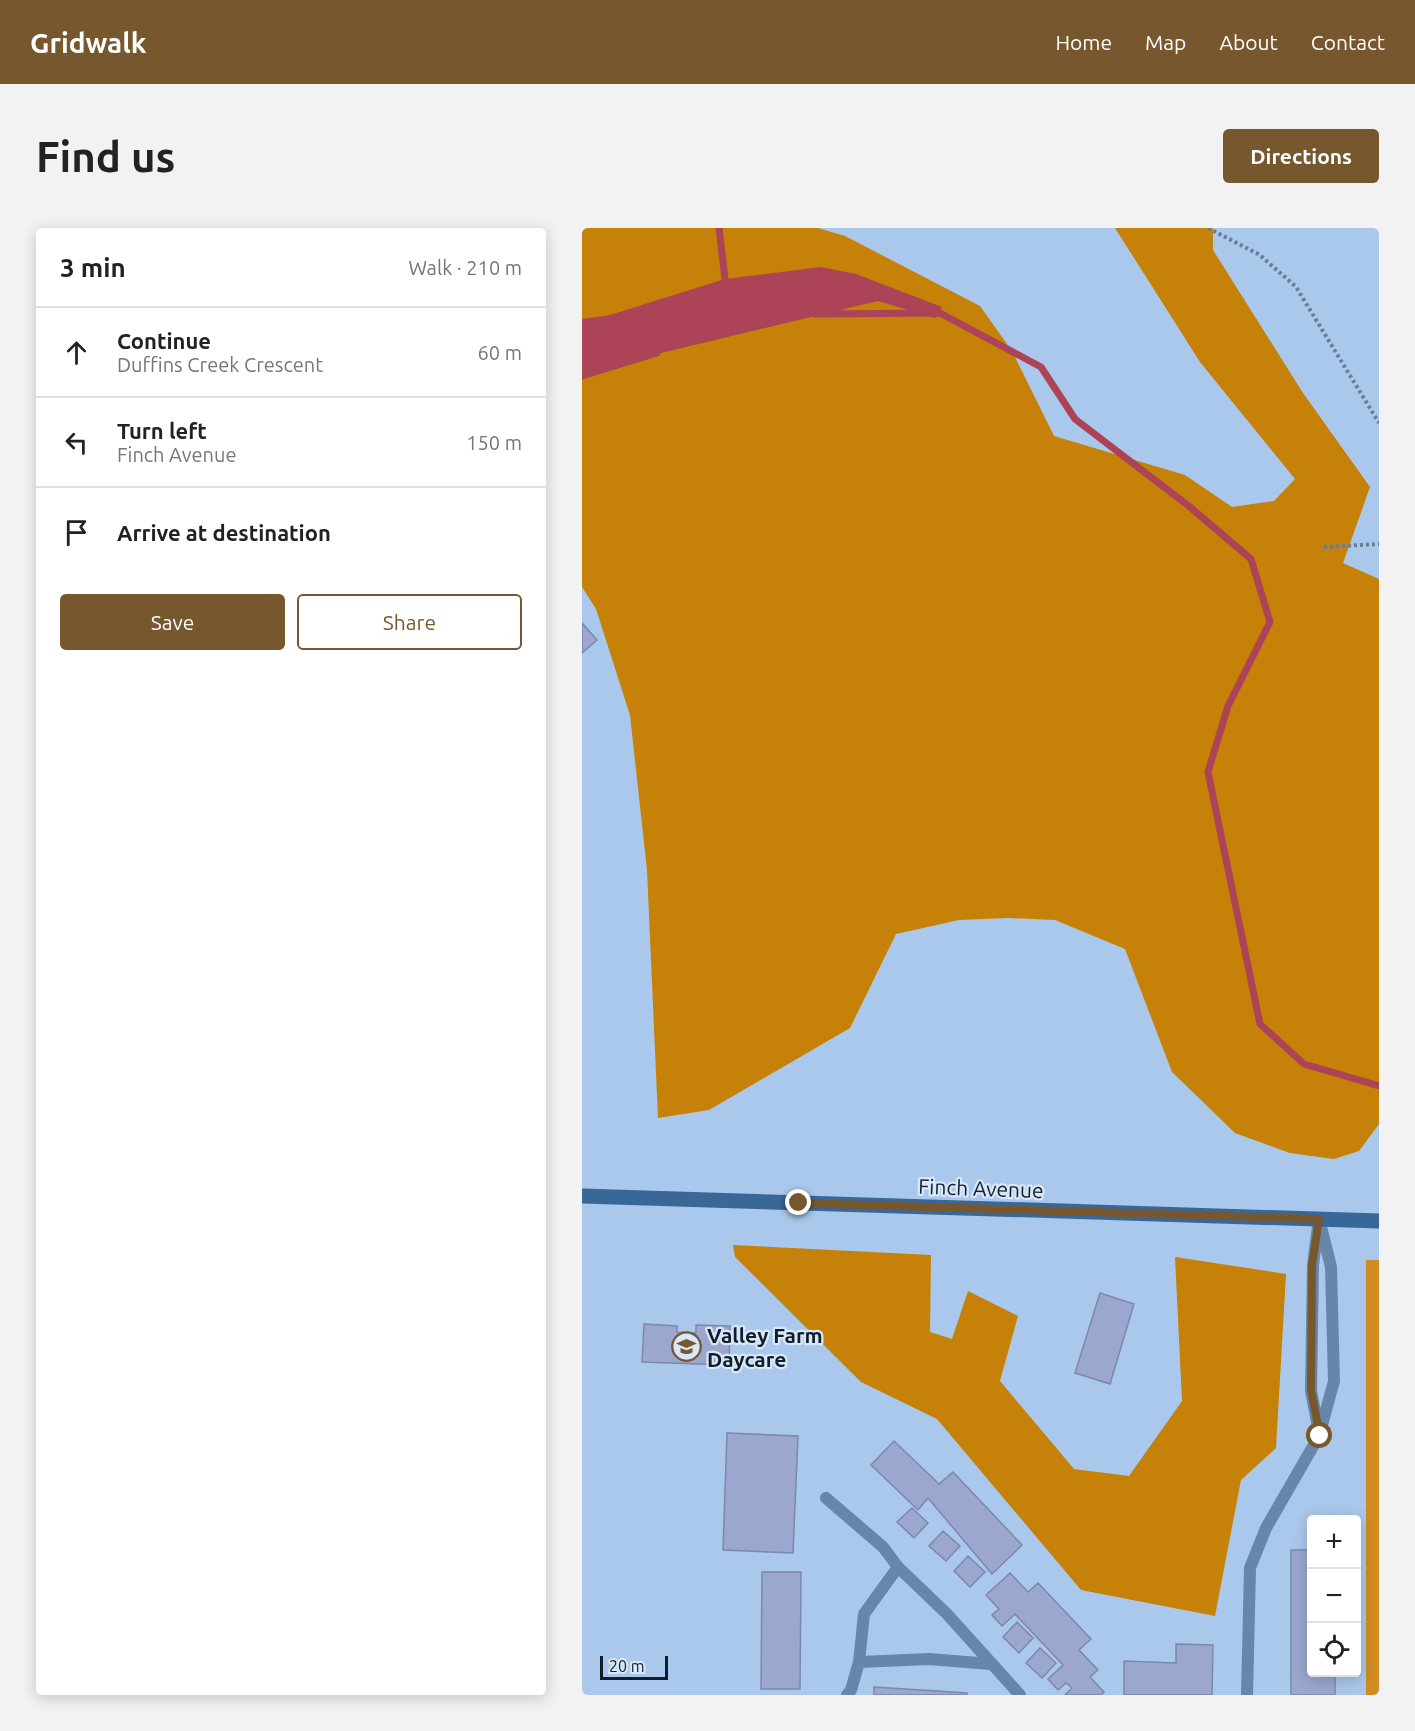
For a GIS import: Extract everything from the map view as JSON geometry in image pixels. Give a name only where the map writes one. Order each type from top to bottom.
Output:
[{"type":"main road","name":"Finch Avenue","points":[[582,1196],[1379,1221]]},
{"type":"lane","points":[[1319,1219],[1312,1265],[1311,1390],[1320,1436]]},
{"type":"lane","points":[[1247,1695],[1250,1568],[1266,1528],[1320,1436],[1334,1381],[1330,1267],[1319,1219]]},
{"type":"lane","points":[[826,1498],[883,1547],[898,1567],[947,1614],[1020,1695]]},
{"type":"lane","points":[[847,1695],[851,1690],[859,1662],[864,1614],[898,1567]]},
{"type":"lane","points":[[859,1662],[929,1659],[990,1664]]},
{"type":"path","points":[[1208,228],[1260,255],[1296,287],[1379,423]]},
{"type":"path","points":[[1324,547],[1379,544]]},
{"type":"shaded area","points":[[582,228],[818,228],[845,236],[980,306],[1012,351],[1054,436],[1185,475],[1232,507],[1274,501],[1295,479],[1200,362],[1115,228],[1213,228],[1213,250],[1303,393],[1370,487],[1343,563],[1379,579],[1379,1124],[1359,1151],[1334,1159],[1290,1153],[1235,1133],[1172,1072],[1125,949],[1055,920],[1008,918],[959,920],[896,934],[850,1028],[709,1110],[658,1118],[647,870],[630,715],[596,609],[582,587]]},
{"type":"shaded area","points":[[821,267],[856,274],[942,307],[935,318],[878,301],[582,372],[582,319],[610,315],[725,279]]},
{"type":"shaded area","points":[[733,1245],[931,1255],[930,1332],[952,1339],[968,1291],[1018,1316],[1000,1381],[1074,1469],[1129,1476],[1182,1401],[1175,1257],[1286,1274],[1276,1448],[1241,1480],[1215,1616],[1081,1590],[937,1419],[861,1382],[735,1257]]},
{"type":"shaded area","points":[[1366,1260],[1379,1260],[1379,1695],[1366,1695]]},
{"type":"building","points":[[582,623],[597,640],[582,653]]},
{"type":"building","points":[[1100,1293],[1134,1304],[1110,1384],[1075,1373]]},
{"type":"building","name":"Valley Farm Daycare","points":[[644,1324],[677,1326],[677,1332],[696,1333],[696,1325],[730,1326],[729,1365],[642,1362]]},
{"type":"building","points":[[727,1433],[798,1436],[793,1553],[723,1550]]},
{"type":"building","points":[[894,1441],[939,1484],[953,1472],[1022,1545],[992,1574],[928,1498],[918,1510],[871,1465]]},
{"type":"building","points":[[912,1508],[928,1523],[914,1538],[897,1522]]},
{"type":"building","points":[[943,1531],[960,1546],[946,1561],[929,1546]]},
{"type":"building","points":[[1291,1550],[1307,1550],[1307,1677],[1335,1677],[1335,1695],[1291,1695]]},
{"type":"building","points":[[968,1556],[985,1572],[970,1587],[954,1571]]},
{"type":"building","points":[[762,1572],[801,1572],[800,1689],[761,1689]]},
{"type":"building","points":[[1010,1573],[1028,1592],[1038,1583],[1091,1639],[1079,1650],[1098,1670],[1090,1677],[1104,1692],[1101,1695],[1065,1695],[1072,1688],[1066,1683],[1058,1690],[1048,1679],[1063,1665],[1015,1614],[1002,1626],[992,1615],[999,1609],[986,1595]]},
{"type":"building","points":[[1017,1622],[1033,1638],[1019,1653],[1003,1637]]},
{"type":"building","points":[[1176,1644],[1213,1645],[1212,1695],[1124,1695],[1124,1661],[1176,1663]]},
{"type":"building","points":[[1040,1648],[1056,1663],[1042,1678],[1026,1663]]},
{"type":"building","points":[[874,1687],[967,1693],[967,1695],[874,1695]]},
{"type":"waterway","points":[[719,228],[725,279]]},
{"type":"waterway","points":[[815,314],[940,313],[1041,367],[1075,419],[1190,507],[1251,559],[1270,622],[1228,706],[1208,772],[1260,1024],[1304,1064],[1379,1086]]},
{"type":"waterway","points":[[582,376],[657,353]]},
{"type":"place","name":"Valley Farm Daycare","points":[[686,1347]]},
{"type":"route","points":[[799,1203],[1319,1219],[1312,1265],[1311,1390],[1320,1436]]}]
